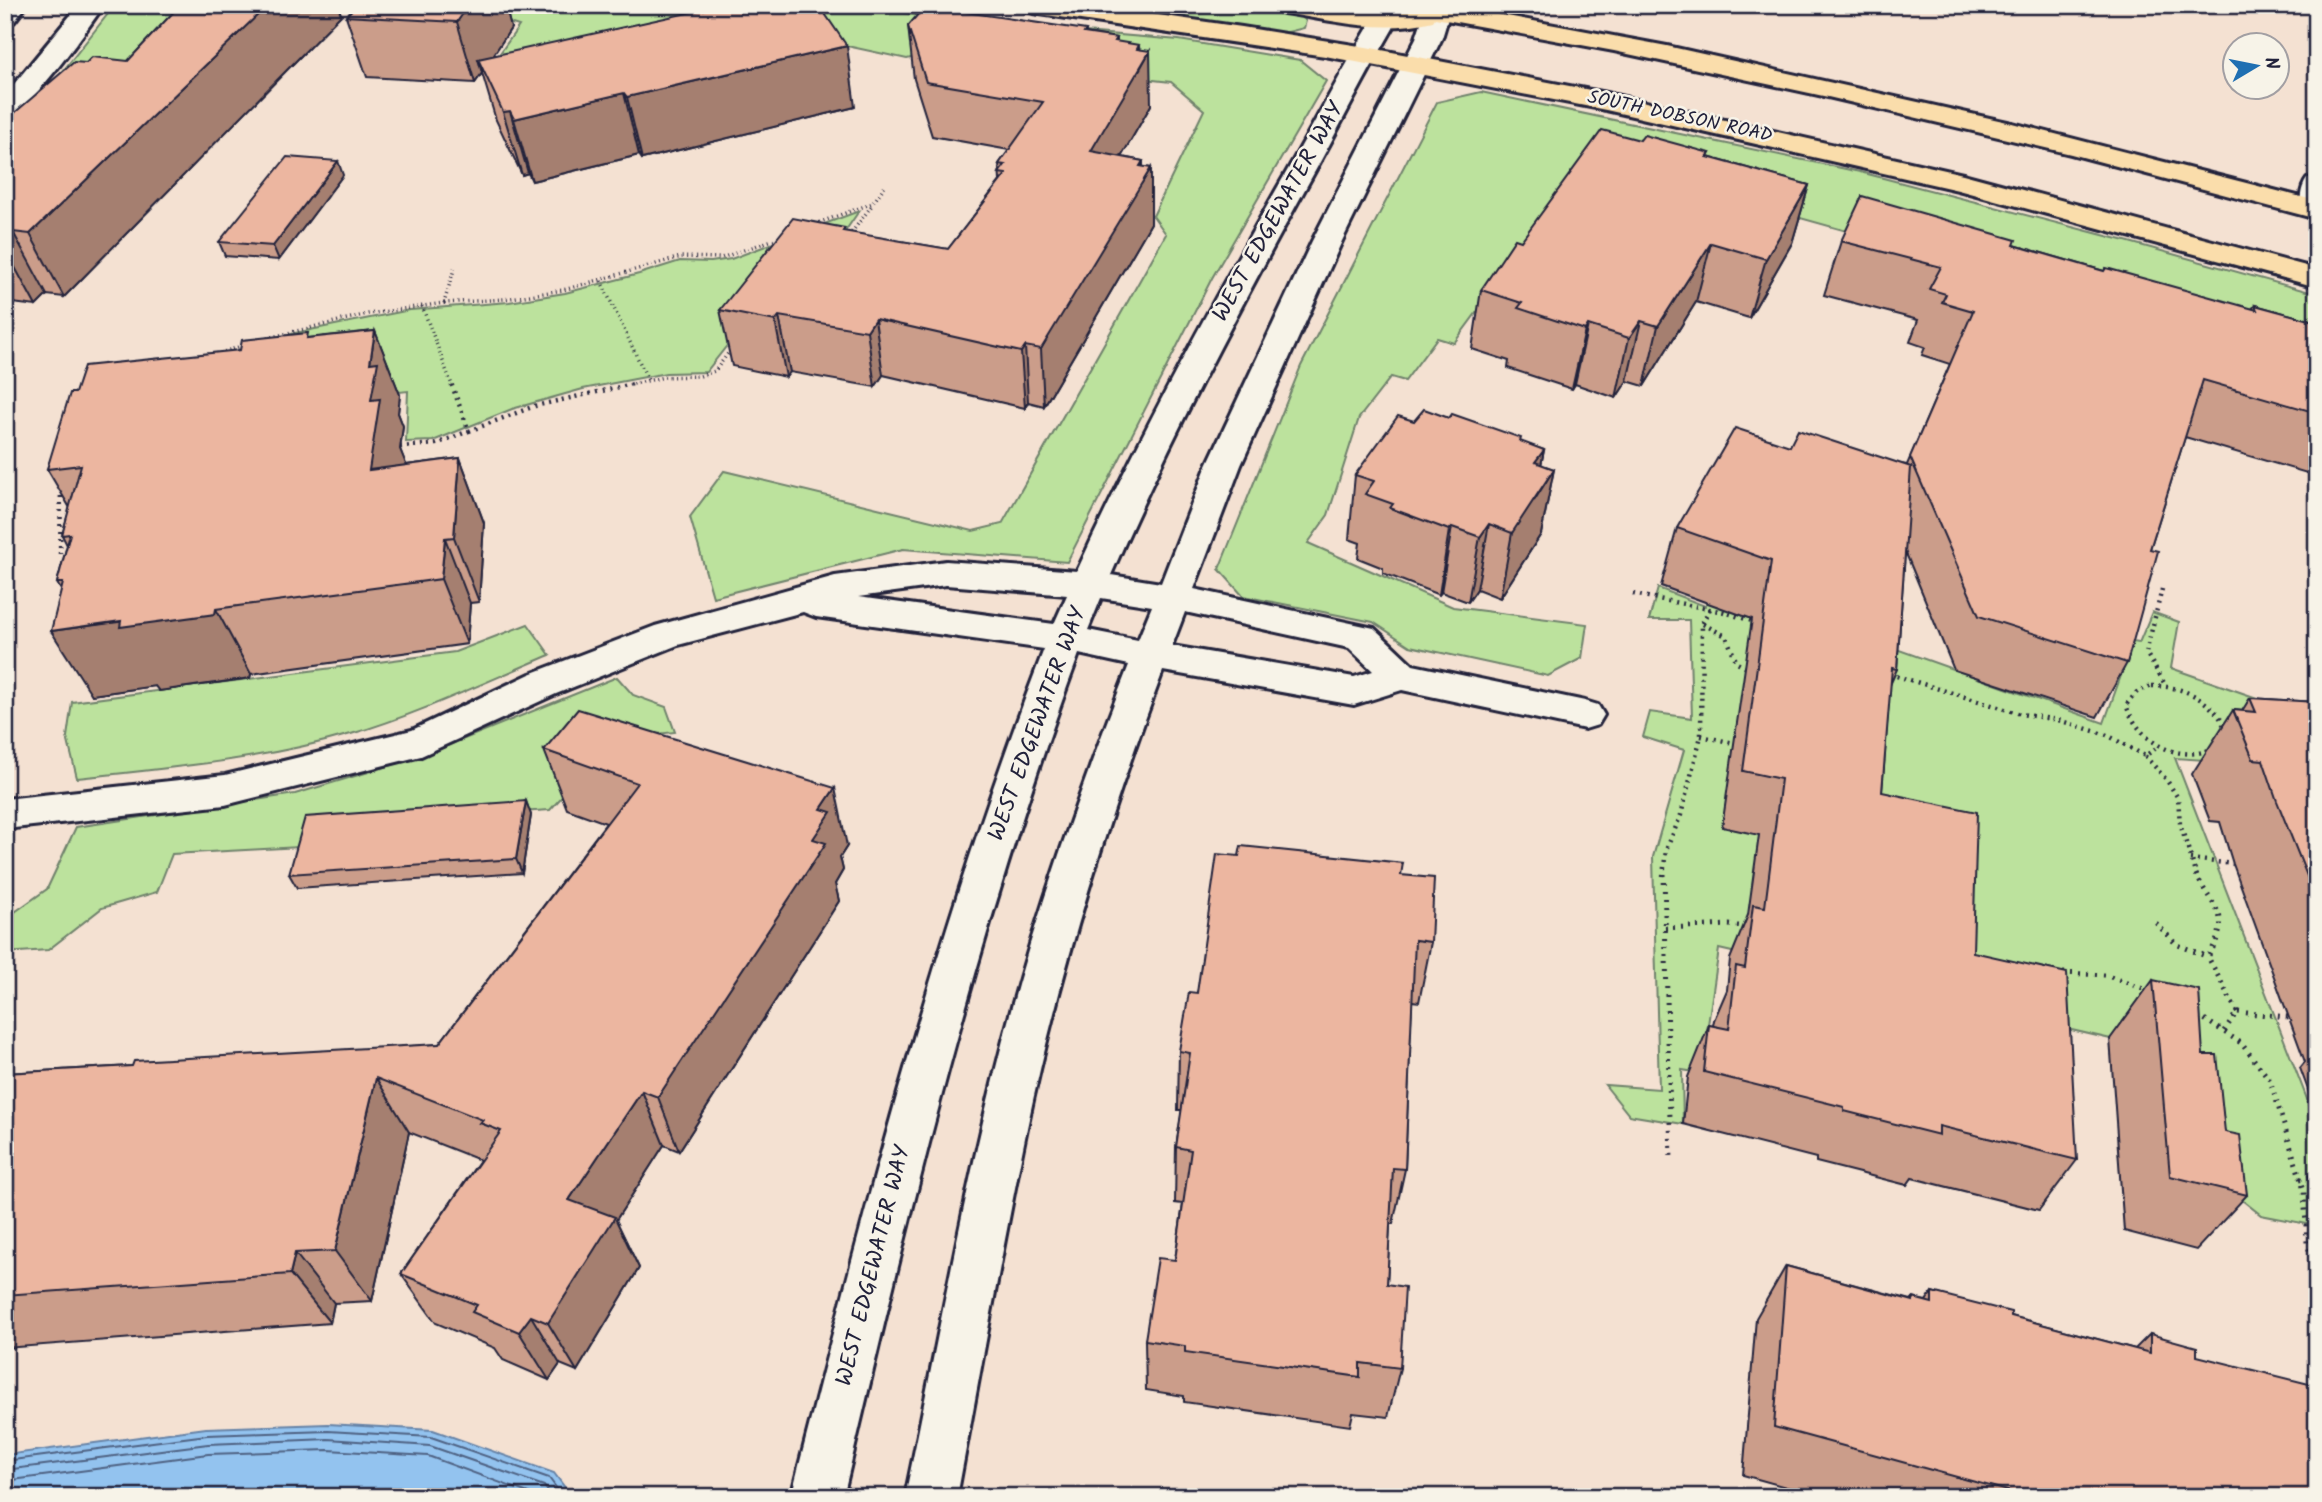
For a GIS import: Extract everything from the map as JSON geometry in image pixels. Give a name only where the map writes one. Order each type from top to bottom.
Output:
[{"type":"main road","name":"SOUTH DOBSON ROAD","points":[[1033,5],[1364,54],[1672,114],[1873,159],[2317,278]]},
{"type":"main road","points":[[1284,5],[1393,10],[1414,19],[1438,8],[1800,82],[2316,201]]},
{"type":"street","points":[[5,17],[15,5]]},
{"type":"street","points":[[5,111],[31,83],[92,5]]},
{"type":"street","points":[[931,1497],[1005,1126],[1048,958],[1117,743],[1224,465],[1328,241],[1416,65],[1438,8]]},
{"type":"street","name":"WEST EDGEWATER WAY","points":[[817,1497],[923,1072],[1009,795],[1067,639],[1090,584],[1186,381],[1364,54],[1393,10]]},
{"type":"street","points":[[5,814],[225,790],[421,741],[543,684],[668,635],[835,588],[946,573],[1090,584],[1174,597],[1361,637],[1401,676]]},
{"type":"street","points":[[793,602],[1067,639],[1354,691],[1401,676],[1585,715]]},
{"type":"path","points":[[847,240],[886,184]]},
{"type":"path","points":[[811,226],[873,203]]},
{"type":"path","points":[[260,340],[368,314],[444,303],[504,299],[601,281],[681,257],[721,258],[786,235]]},
{"type":"path","points":[[444,303],[455,266]]},
{"type":"path","points":[[601,281],[648,380]]},
{"type":"path","points":[[422,306],[469,431]]},
{"type":"path","points":[[400,447],[436,444],[535,406],[648,380],[700,376],[715,371],[739,338]]},
{"type":"path","points":[[208,356],[247,344]]},
{"type":"path","points":[[60,554],[61,474]]},
{"type":"path","points":[[2162,589],[2146,653],[2167,686]]},
{"type":"path","points":[[1633,594],[1710,609],[1763,625]]},
{"type":"path","points":[[1671,1160],[1663,880],[1666,850],[1681,815],[1701,736],[1704,697],[1702,624],[1716,598]]},
{"type":"path","points":[[1702,624],[1726,636],[1737,663],[1761,674]]},
{"type":"path","points":[[1885,672],[2021,714],[2058,720],[2108,735],[2145,756],[2166,779],[2178,798],[2180,824],[2190,859],[2200,882],[2221,915],[2220,936],[2208,957]]},
{"type":"path","points":[[2167,686],[2182,690],[2210,705],[2224,728],[2223,738],[2217,747],[2192,754],[2176,752],[2159,746],[2134,727],[2126,705],[2131,696],[2139,690],[2167,686]]},
{"type":"path","points":[[1701,736],[1734,743]]},
{"type":"path","points":[[2145,756],[2159,746]]},
{"type":"path","points":[[2190,859],[2233,864]]},
{"type":"path","points":[[2156,923],[2176,944],[2208,957],[2237,1012]]},
{"type":"path","points":[[1665,928],[1729,925],[1754,928]]},
{"type":"path","points":[[2055,973],[2105,975],[2157,993]]},
{"type":"path","points":[[2189,1010],[2241,1043],[2270,1080],[2304,1190],[2307,1243],[2317,1276]]},
{"type":"path","points":[[2237,1012],[2288,1017]]},
{"type":"path","points":[[2224,1031],[2237,1012]]},
{"type":"path","points":[[2300,1179],[2317,1175]]},
{"type":"green space","points":[[115,5],[276,5],[133,59],[5,136],[25,119]]},
{"type":"green space","points":[[311,5],[855,5],[953,21],[1179,40],[1300,60],[1326,81],[1212,278],[1067,562],[903,549],[713,597],[690,517],[724,471],[973,531],[1002,524],[1166,234],[1153,216],[1204,110],[1171,82],[1045,68],[949,49],[907,59],[824,41],[484,76],[519,26],[472,12],[392,12]]},
{"type":"green space","points":[[1100,5],[1233,5],[1301,15],[1306,21],[1304,28],[1284,33]]},
{"type":"green space","points":[[1481,92],[1860,172],[2317,294],[2317,381],[1961,263],[1740,201],[1578,175],[1454,343],[1437,338],[1405,381],[1391,377],[1359,418],[1328,515],[1308,543],[1453,607],[1587,624],[1582,658],[1548,676],[1410,646],[1373,622],[1243,596],[1219,569],[1301,366],[1437,102]]},
{"type":"green space","points":[[859,211],[818,271],[790,266],[706,372],[666,373],[583,389],[512,409],[433,441],[406,442],[408,391],[119,421],[170,372],[295,333],[410,310],[509,302],[565,293],[680,261],[711,262],[731,259]]},
{"type":"green space","points":[[1714,584],[2104,723],[2133,642],[2139,643],[2152,612],[2179,622],[2171,668],[2317,719],[2317,767],[2175,758],[2317,1125],[2317,1226],[2261,1215],[2242,1200],[2154,1049],[1719,949],[1701,1073],[1682,1070],[1683,1124],[1629,1115],[1605,1085],[1659,1089],[1653,857],[1684,750],[1643,737],[1650,712],[1692,718],[1689,620],[1649,620],[1658,588],[1705,606]]},
{"type":"green space","points":[[528,624],[550,655],[376,726],[317,743],[249,757],[77,778],[67,737],[72,702],[455,652]]},
{"type":"green space","points":[[617,677],[633,695],[666,707],[675,732],[614,739],[550,810],[308,826],[300,847],[172,854],[157,892],[102,908],[48,950],[5,953],[5,919],[47,889],[76,827],[295,794],[422,756]]},
{"type":"water","points":[[328,1424],[433,1430],[554,1473],[572,1497],[5,1497],[5,1455],[206,1428]]},
{"type":"building","points":[[180,5],[268,5],[30,234],[13,232],[5,239],[5,121],[74,62],[86,63],[92,57],[128,61]]},
{"type":"building","points":[[356,5],[469,5],[457,22],[346,16]]},
{"type":"building","points":[[724,5],[819,5],[847,46],[627,97],[624,93],[514,119],[510,111],[503,112],[478,59]]},
{"type":"building","points":[[925,6],[1086,30],[1084,33],[1117,38],[1115,41],[1139,45],[1137,49],[1150,51],[1091,151],[1143,161],[1140,166],[1151,168],[1041,349],[1025,346],[1021,352],[875,319],[867,331],[779,316],[775,321],[720,310],[793,218],[845,228],[843,231],[948,249],[1006,174],[999,173],[1005,165],[999,164],[1043,102],[926,82],[908,26]]},
{"type":"building","points":[[1602,130],[1640,140],[1644,135],[1710,153],[1707,157],[1809,185],[1766,259],[1711,243],[1658,326],[1641,321],[1629,338],[1588,325],[1585,330],[1518,308],[1522,303],[1481,290],[1515,239],[1521,241]]},
{"type":"building","points":[[287,157],[338,161],[273,246],[219,242]]},
{"type":"building","points":[[1862,196],[2016,240],[2014,245],[2104,271],[2106,268],[2257,310],[2255,305],[2317,322],[2317,413],[2203,380],[2150,549],[2158,551],[2127,663],[1979,616],[1910,457],[1973,311],[1942,302],[1946,294],[1929,289],[1941,267],[1841,241]]},
{"type":"building","points":[[375,331],[370,363],[378,362],[371,400],[380,399],[369,470],[460,458],[454,537],[445,538],[441,579],[216,609],[215,614],[120,627],[121,621],[51,631],[63,583],[57,583],[70,534],[62,535],[81,465],[47,469],[70,393],[75,393],[84,366],[240,350],[242,340],[308,333],[307,338]]},
{"type":"building","points":[[1424,409],[1449,418],[1452,414],[1521,438],[1520,441],[1544,450],[1535,462],[1554,469],[1512,533],[1489,524],[1480,537],[1452,527],[1449,530],[1390,508],[1393,504],[1365,494],[1374,481],[1355,475],[1398,416],[1414,421]]},
{"type":"building","points":[[1735,428],[1790,446],[1798,430],[1911,467],[1897,669],[1892,668],[1882,792],[1977,812],[1973,952],[2067,973],[2077,1160],[1939,1126],[1939,1135],[1844,1111],[1844,1107],[1704,1072],[1709,1025],[1729,1029],[1736,966],[1745,968],[1753,905],[1765,907],[1781,779],[1743,771],[1771,561],[1677,528]]},
{"type":"building","points":[[2250,698],[2317,702],[2317,901],[2263,760],[2253,759],[2233,710],[2256,712]]},
{"type":"building","points":[[578,709],[835,788],[821,809],[831,812],[813,839],[826,843],[658,1097],[642,1091],[569,1200],[615,1217],[548,1323],[531,1316],[519,1332],[472,1312],[477,1305],[401,1274],[501,1131],[480,1123],[483,1120],[376,1078],[335,1251],[295,1253],[290,1274],[5,1295],[5,1073],[132,1066],[134,1061],[439,1044],[637,783],[544,750]]},
{"type":"building","points":[[526,801],[516,859],[289,874],[305,817]]},
{"type":"building","points":[[1241,846],[1403,863],[1401,875],[1434,878],[1431,942],[1415,940],[1405,1169],[1393,1168],[1387,1284],[1405,1287],[1400,1368],[1360,1363],[1360,1377],[1185,1352],[1185,1346],[1145,1340],[1158,1258],[1175,1260],[1191,1150],[1176,1147],[1190,1053],[1179,1051],[1189,992],[1197,993],[1217,854],[1239,856]]},
{"type":"building","points":[[2153,980],[2199,990],[2203,1055],[2217,1055],[2225,1132],[2240,1135],[2247,1195],[2170,1176]]},
{"type":"building","points":[[1786,1266],[1913,1301],[1913,1298],[1932,1303],[1932,1292],[2150,1353],[2150,1334],[2197,1347],[2197,1356],[2317,1386],[2317,1497],[2030,1497],[1774,1427]]}]
